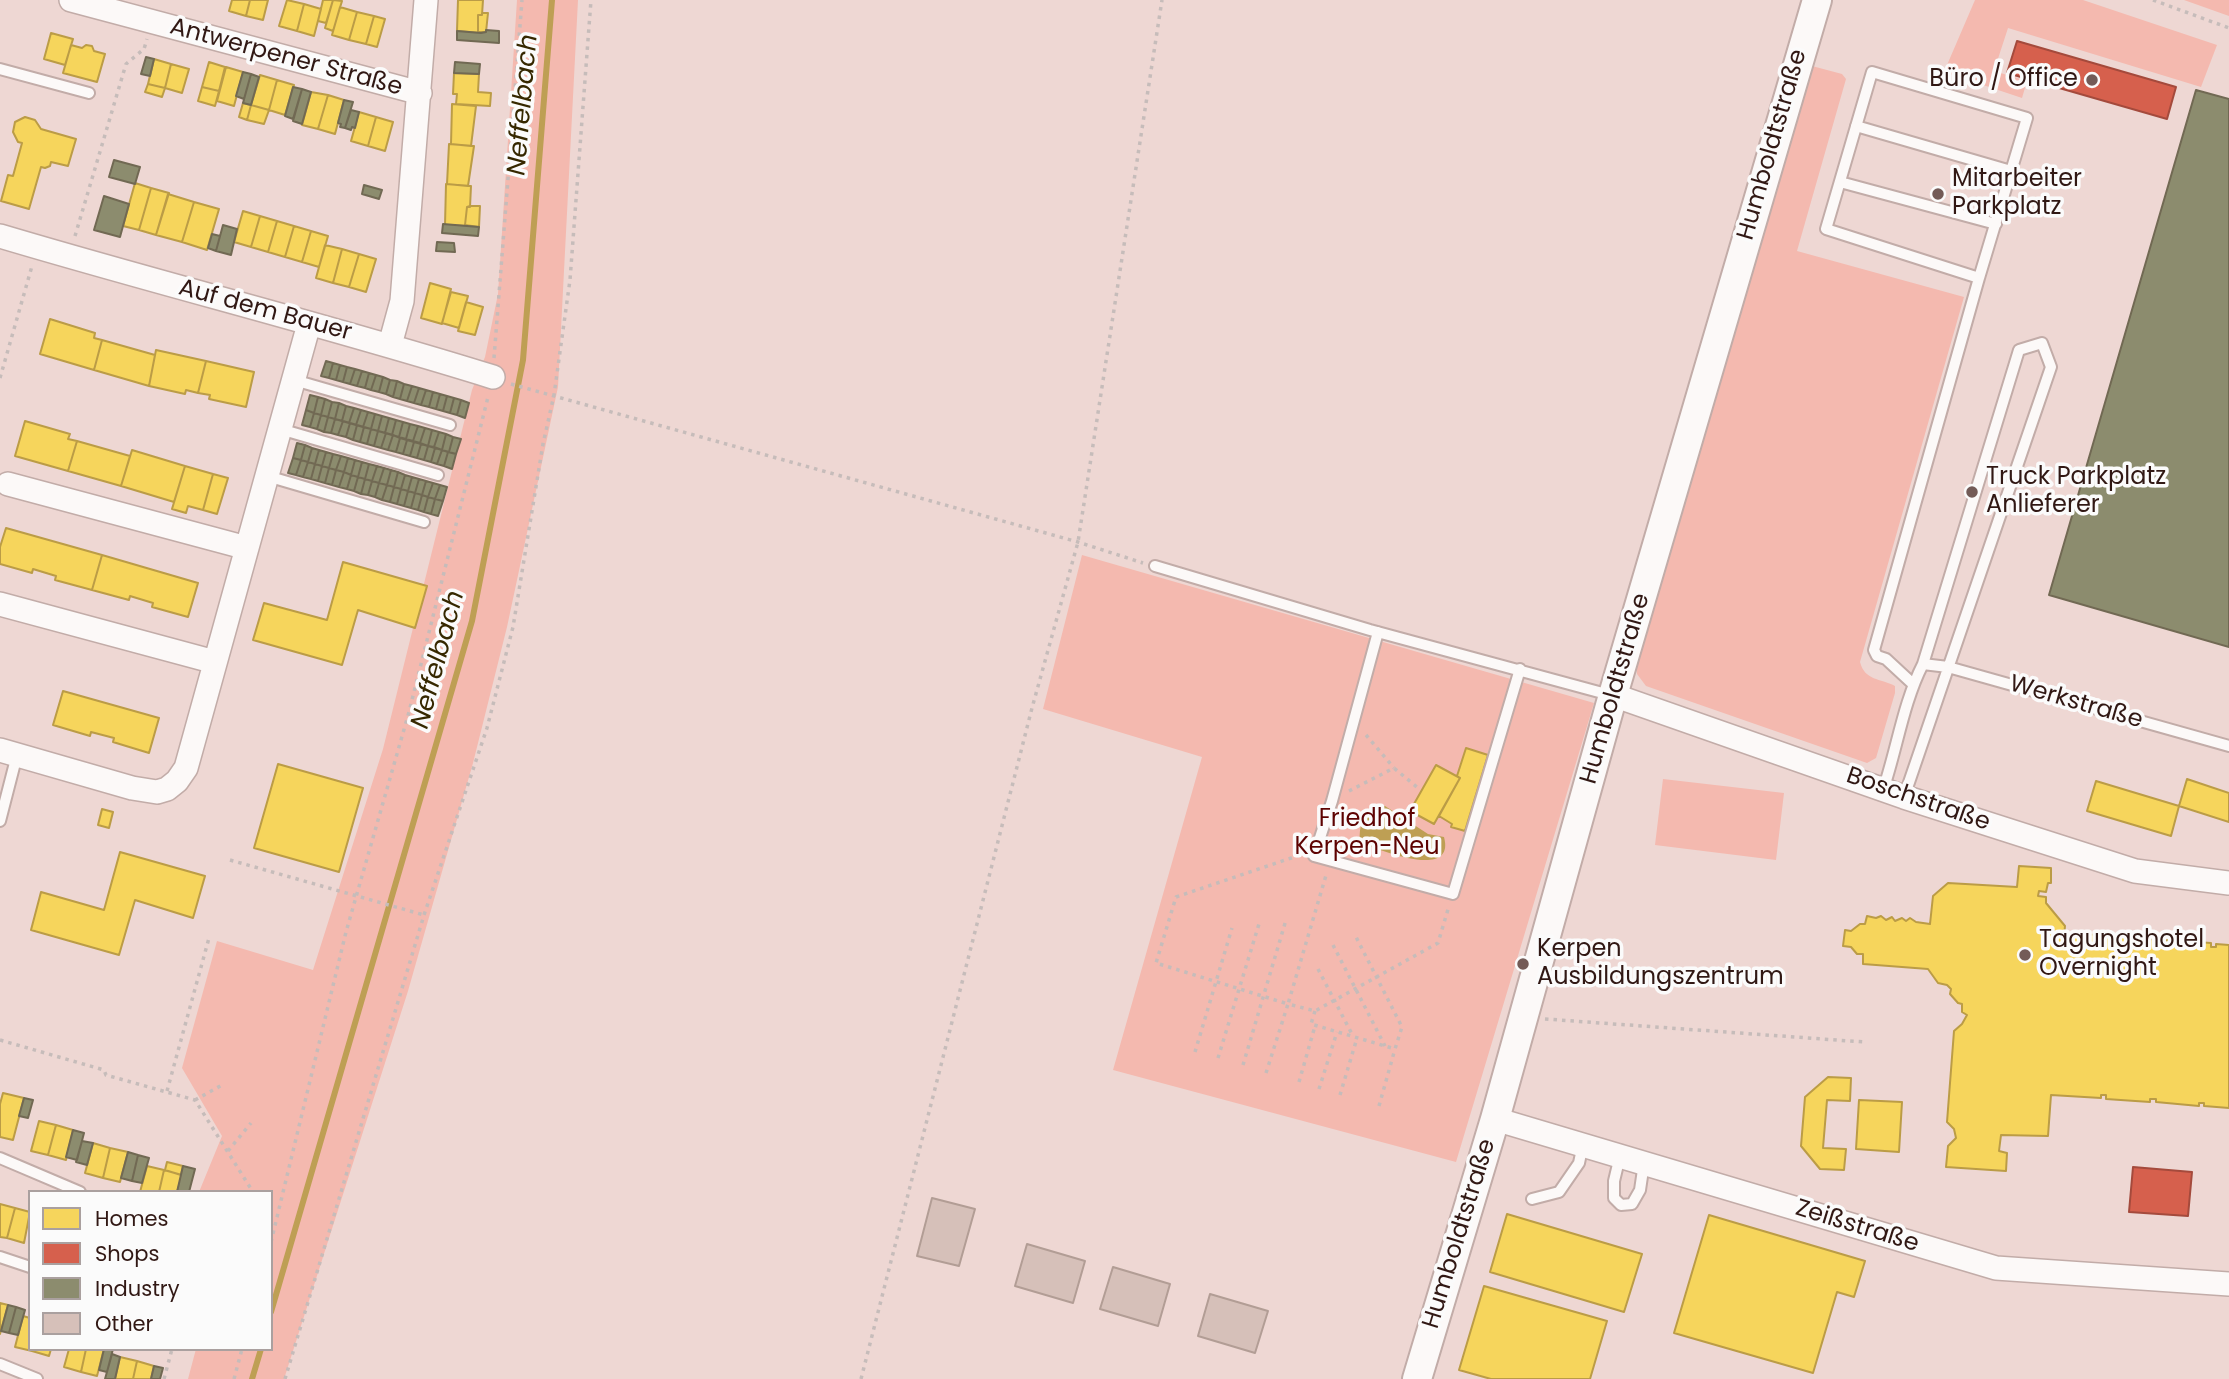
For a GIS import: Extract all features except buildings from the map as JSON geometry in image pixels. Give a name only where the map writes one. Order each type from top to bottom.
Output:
[{"type":"street","name":"Antwerpener Straße","points":[[71,0],[420,93]]},
{"type":"street","name":"Antwerpener Straße","points":[[390,345],[402,301],[426,0]]},
{"type":"street","name":"Humboldtstraße","points":[[1417,1379],[1495,1119],[1613,695],[1817,0]]},
{"type":"street","name":"Auf dem Bauer","points":[[0,236],[69,258],[390,345],[493,377]]},
{"type":"street","points":[[8,752],[132,788],[157,792],[167,789],[177,781],[186,768],[310,324]]},
{"type":"street","points":[[8,484],[247,548]]},
{"type":"street","points":[[0,604],[215,662]]},
{"type":"street","name":"Boschstraße","points":[[1613,695],[1893,793],[2135,871],[2229,883]]},
{"type":"street","name":"Zeißstraße","points":[[1495,1119],[1996,1268],[2229,1284]]},
{"type":"lane","points":[[0,69],[89,93]]},
{"type":"lane","points":[[1913,684],[1886,659],[1877,656],[1874,650],[2027,118],[1872,72],[1826,229],[1979,278]]},
{"type":"lane","points":[[1856,126],[2011,171]]},
{"type":"lane","points":[[1840,181],[1996,223]]},
{"type":"lane","points":[[2042,343],[2051,367],[1948,667],[1893,793],[1894,758],[1913,684],[1923,664],[2019,350],[2042,343]]},
{"type":"lane","points":[[294,380],[450,425]]},
{"type":"lane","points":[[280,429],[439,475]]},
{"type":"lane","points":[[267,476],[424,522]]},
{"type":"lane","points":[[1155,566],[1378,632],[1613,695]]},
{"type":"lane","points":[[1378,632],[1314,856],[1453,894],[1520,669]]},
{"type":"lane","name":"Werkstraße","points":[[1923,664],[1948,667],[2229,746]]},
{"type":"lane","points":[[0,821],[8,752]]},
{"type":"lane","points":[[1532,1199],[1559,1192],[1579,1163],[1583,1144]]},
{"type":"lane","points":[[1620,1156],[1614,1181],[1614,1198],[1621,1205],[1632,1204],[1637,1198],[1644,1163]]},
{"type":"lane","points":[[0,1158],[75,1190]]},
{"type":"lane","points":[[0,1257],[28,1266]]},
{"type":"lane","points":[[0,1364],[37,1379]]},
{"type":"path","points":[[273,1236],[493,377],[522,0]]},
{"type":"path","points":[[285,1379],[422,914],[487,728],[513,627],[543,444],[554,395],[570,280],[591,0]]},
{"type":"path","points":[[861,1379],[1028,722],[1078,542],[1162,0]]},
{"type":"path","points":[[2153,0],[2229,28]]},
{"type":"path","points":[[69,258],[126,64],[144,49],[152,22]]},
{"type":"path","points":[[0,378],[37,247]]},
{"type":"path","points":[[529,390],[1078,542],[1155,566]]},
{"type":"path","points":[[1354,720],[1394,768],[1418,788]]},
{"type":"path","points":[[1332,800],[1394,768]]},
{"type":"path","points":[[1314,856],[1302,854],[1176,897],[1156,963],[1315,1011],[1438,943],[1453,894]]},
{"type":"path","points":[[230,860],[422,914]]},
{"type":"path","points":[[1266,1073],[1331,860]]},
{"type":"path","points":[[1243,1065],[1286,920]]},
{"type":"path","points":[[1218,1058],[1259,924]]},
{"type":"path","points":[[1195,1052],[1232,928]]},
{"type":"path","points":[[1355,935],[1402,1027],[1379,1106]]},
{"type":"path","points":[[167,1091],[209,938]]},
{"type":"path","points":[[1333,945],[1385,1046]]},
{"type":"path","points":[[1318,969],[1355,1037],[1340,1095]]},
{"type":"path","points":[[1315,1011],[1311,1024],[1315,1026],[1395,1049]]},
{"type":"path","points":[[1524,1017],[1864,1042]]},
{"type":"path","points":[[1299,1082],[1315,1026]]},
{"type":"path","points":[[1319,1088],[1337,1032]]},
{"type":"path","points":[[0,1040],[104,1070],[106,1075],[195,1100],[252,1190]]},
{"type":"path","points":[[195,1100],[222,1085]]},
{"type":"path","points":[[228,1151],[251,1123]]},
{"type":"path","points":[[273,1210],[280,1213]]},
{"type":"path","points":[[164,1379],[171,1351]]},
{"type":"path","points":[[234,1379],[241,1351]]},
{"type":"green space","points":[[517,0],[578,0],[558,387],[507,627],[473,763],[408,991],[284,1379],[188,1379],[195,1351],[273,1351],[273,1190],[200,1190],[222,1136],[182,1068],[217,941],[313,970],[383,749],[472,390],[485,357],[498,294]]},
{"type":"green space","points":[[1975,0],[2083,0],[2217,45],[2201,87],[2008,28],[1994,71],[2027,81],[2022,98],[1944,72]]},
{"type":"green space","points":[[2184,0],[2229,0],[2229,16]]},
{"type":"green space","points":[[1812,66],[1842,74],[1846,79],[1797,251],[1964,297],[1860,662],[1869,676],[1895,686],[1876,758],[1867,763],[1646,686],[1637,674],[1635,658]]},
{"type":"green space","name":"Friedhof Kerpen-Neu","points":[[1082,555],[1594,703],[1456,1162],[1113,1070],[1202,757],[1043,709]]},
{"type":"green space","points":[[1663,779],[1784,793],[1776,860],[1655,845]]},
{"type":"shaded area","points":[[1378,805],[1385,806],[1428,834],[1444,837],[1445,850],[1438,857],[1427,860],[1413,859],[1360,842],[1363,820]]},
{"type":"waterway","name":"Neffelbach","points":[[273,1305],[472,621],[523,360],[552,0]]},
{"type":"waterway","name":"Neffelbach","points":[[252,1379],[260,1351]]},
{"type":"place","name":"Büro / Office","points":[[2092,80]]},
{"type":"place","name":"Mitarbeiter Parkplatz","points":[[1938,194]]},
{"type":"place","name":"Truck Parkplatz Anlieferer","points":[[1972,492]]},
{"type":"place","name":"Tagungshotel Overnight","points":[[2025,955]]},
{"type":"place","name":"Kerpen Ausbildungszentrum","points":[[1523,964]]}]
